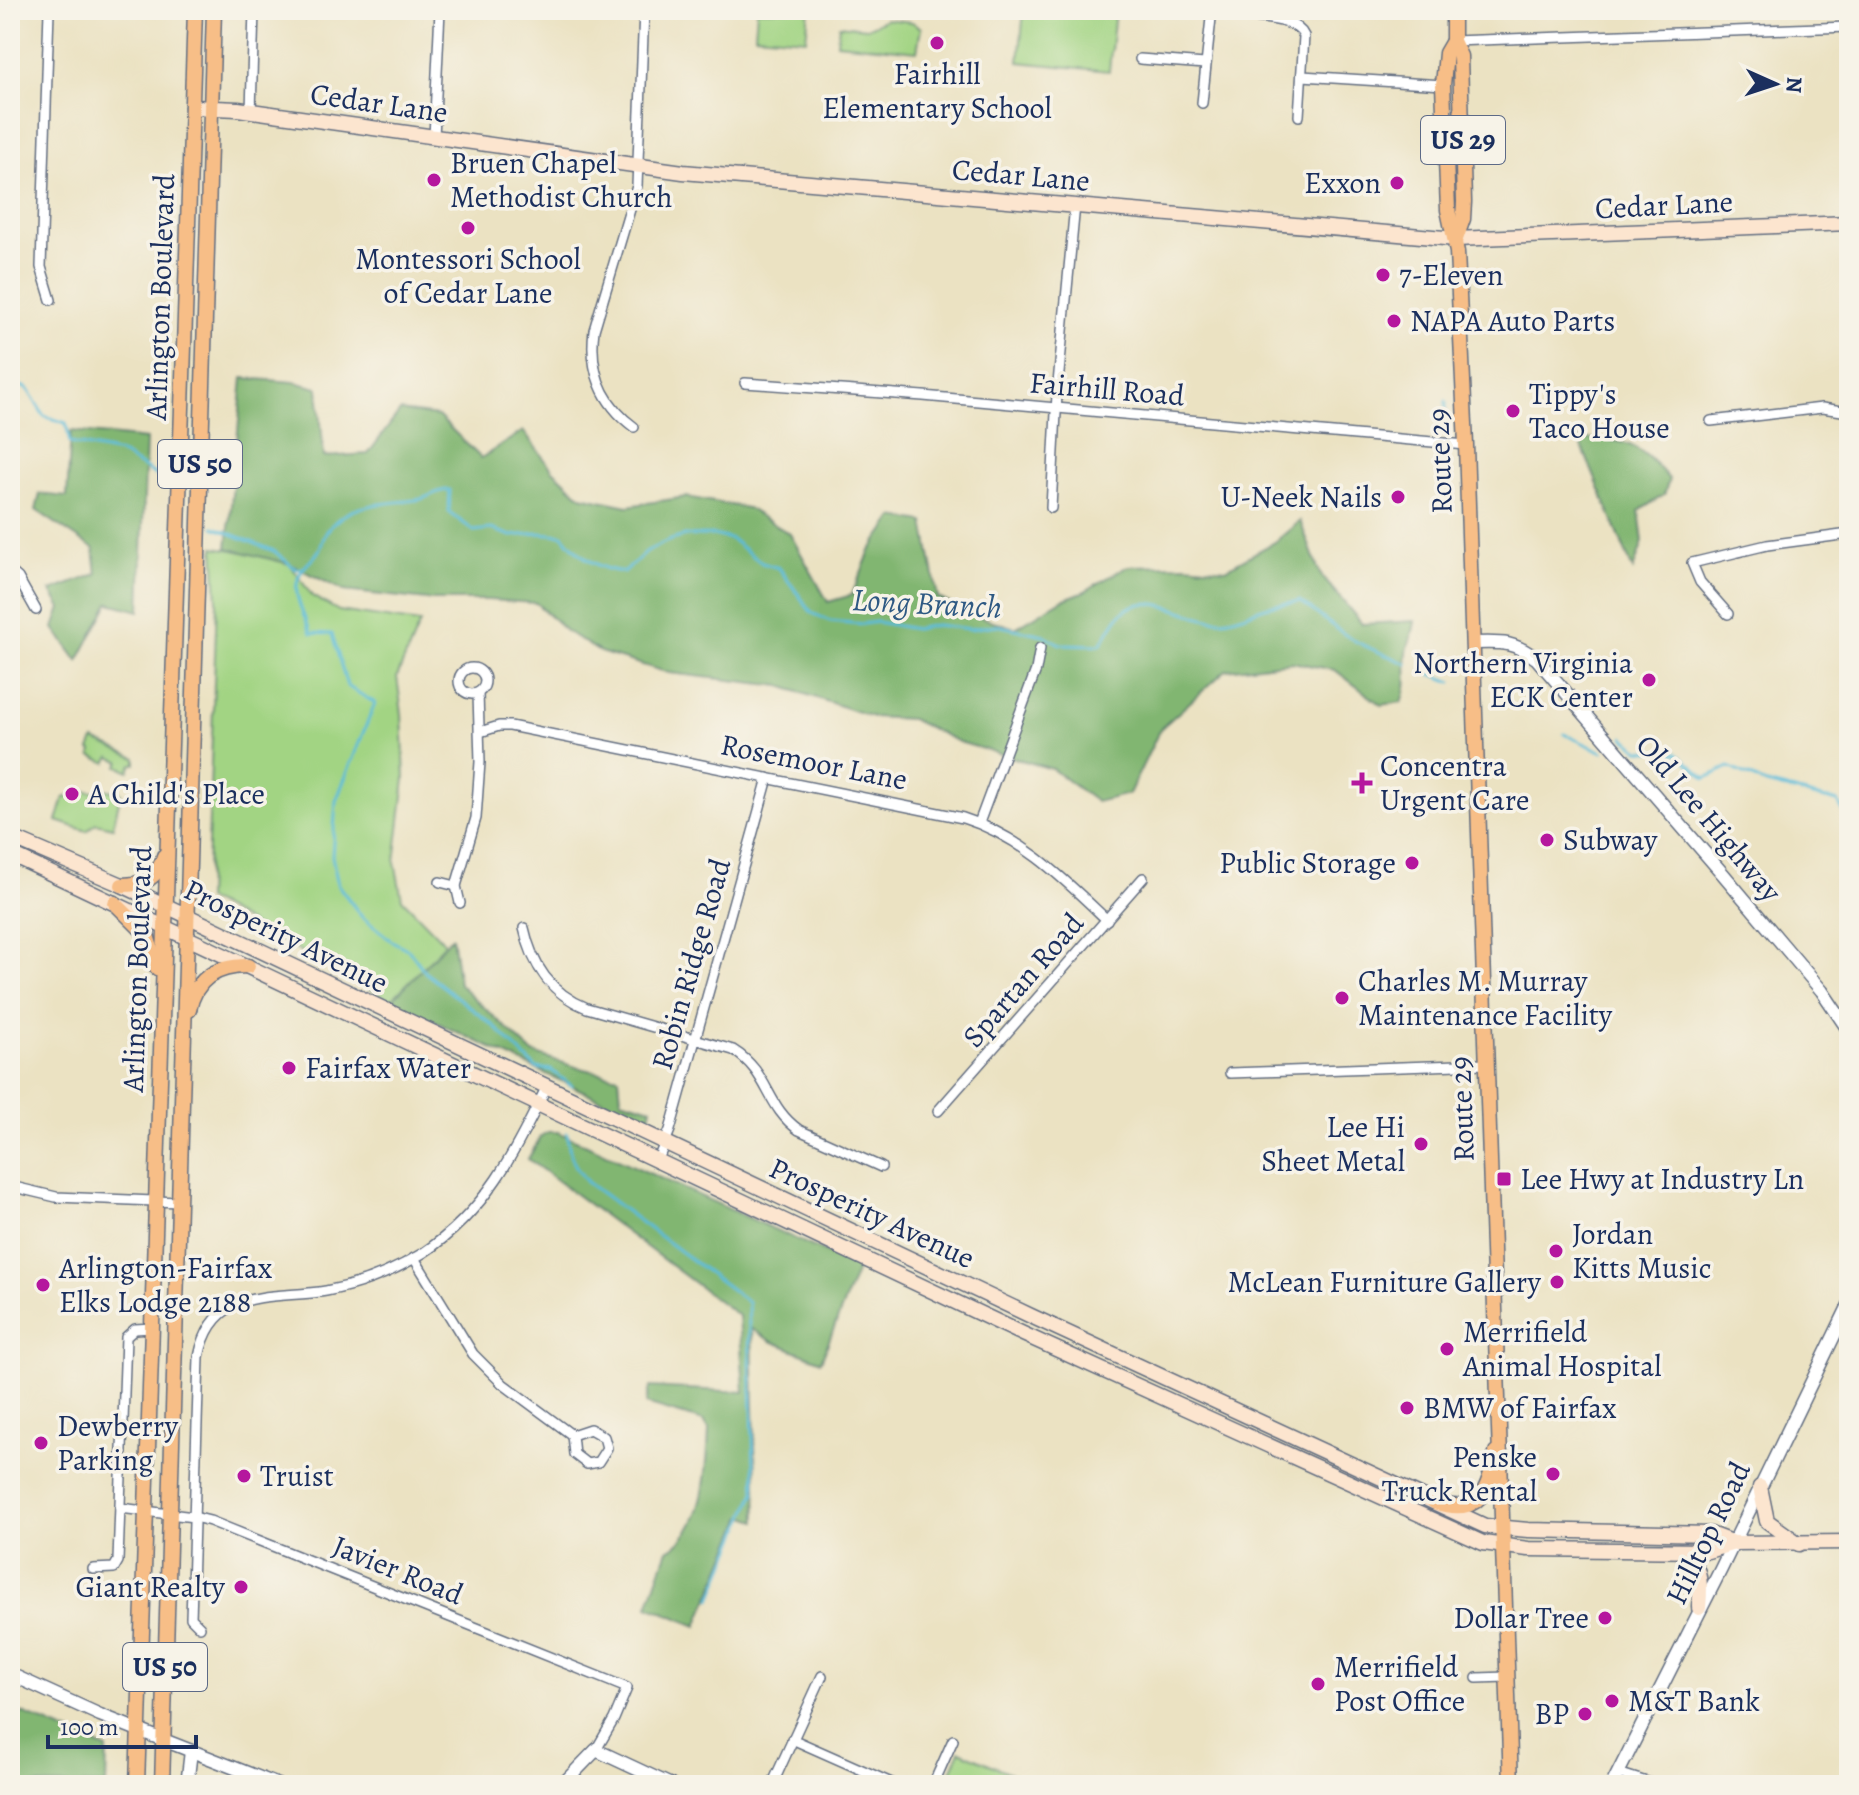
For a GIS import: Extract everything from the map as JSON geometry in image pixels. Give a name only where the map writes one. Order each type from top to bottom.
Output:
[{"type":"main road","name":"Arlington Boulevard","points":[[137,1785],[195,10]]},
{"type":"main road","name":"Arlington Boulevard","points":[[162,1785],[214,10]]},
{"type":"main road","name":"Route 29","points":[[1453,10],[1453,41],[1460,56],[1464,202],[1463,219],[1456,239]]},
{"type":"main road","name":"Route 29","points":[[1453,41],[1446,53],[1443,85],[1448,210],[1456,239],[1466,445],[1511,1785]]},
{"type":"main road","name":"Cedar Lane","points":[[192,107],[251,111],[638,168],[1456,239],[1849,223]]},
{"type":"main road","points":[[122,885],[139,884],[154,876],[161,864],[168,836]]},
{"type":"main road","name":"Prosperity Avenue","points":[[10,837],[122,885],[665,1144],[1485,1526],[1710,1534],[1734,1543]]},
{"type":"main road","name":"Prosperity Avenue","points":[[10,854],[1023,1334],[1468,1537],[1503,1548],[1679,1551],[1708,1551],[1734,1543],[1849,1542]]},
{"type":"main road","points":[[115,903],[147,935],[153,948],[162,992]]},
{"type":"main road","points":[[182,1046],[191,1001],[199,984],[212,973],[248,966]]},
{"type":"main road","points":[[1434,1502],[1462,1507],[1479,1500],[1489,1481],[1499,1437]]},
{"type":"main road","points":[[1760,1487],[1767,1521],[1800,1544]]},
{"type":"main road","points":[[1679,1551],[1691,1559],[1698,1570],[1701,1589],[1699,1608]]},
{"type":"street","points":[[49,10],[41,267],[51,300]]},
{"type":"street","points":[[251,111],[254,10]]},
{"type":"street","points":[[434,137],[440,10]]},
{"type":"street","points":[[634,427],[617,413],[601,388],[592,345],[633,203],[638,168],[644,10]]},
{"type":"street","points":[[1202,103],[1211,18],[1219,10],[1241,17],[1291,23],[1301,29],[1304,36],[1299,116]]},
{"type":"street","points":[[1453,41],[1847,27],[1849,137]]},
{"type":"street","points":[[1140,59],[1205,64]]},
{"type":"street","points":[[1302,76],[1443,85]]},
{"type":"street","points":[[1051,508],[1056,408],[1075,205]]},
{"type":"street","name":"Fairhill Road","points":[[745,383],[1466,445]]},
{"type":"street","points":[[1711,421],[1822,408],[1849,412]]},
{"type":"street","points":[[1728,614],[1700,582],[1692,563],[1767,545],[1849,534]]},
{"type":"street","points":[[10,571],[18,578],[36,610]]},
{"type":"street","name":"Old Lee Highway","points":[[1473,643],[1516,644],[1537,659],[1827,998],[1849,1031]]},
{"type":"street","points":[[979,823],[1036,670],[1040,648]]},
{"type":"street","points":[[460,903],[456,886],[476,818],[480,732],[478,693]]},
{"type":"street","name":"Rosemoor Lane","points":[[480,732],[510,726],[933,811],[979,823],[997,830],[1038,858],[1107,920]]},
{"type":"street","name":"Robin Ridge Road","points":[[657,1162],[665,1144],[768,778]]},
{"type":"street","name":"Spartan Road","points":[[938,1111],[1143,878]]},
{"type":"street","points":[[440,882],[456,886]]},
{"type":"street","points":[[524,928],[537,966],[548,983],[566,997],[587,1008],[733,1050],[758,1070],[778,1112],[799,1130],[881,1167]]},
{"type":"street","points":[[1230,1073],[1486,1064]]},
{"type":"street","points":[[200,1627],[191,1618],[199,1357],[207,1332],[222,1312],[250,1298],[309,1293],[350,1285],[414,1258],[447,1235],[485,1197],[510,1161],[546,1088]]},
{"type":"street","points":[[10,1186],[47,1196],[179,1202]]},
{"type":"street","points":[[414,1258],[473,1354],[503,1384],[572,1435]]},
{"type":"street","name":"Hilltop Road","points":[[1615,1779],[1849,1305]]},
{"type":"street","points":[[93,1569],[116,1566],[126,1337],[135,1329],[152,1328]]},
{"type":"street","name":"Javier Road","points":[[120,1508],[194,1517],[251,1537],[627,1688],[596,1750]]},
{"type":"street","points":[[10,1674],[163,1741],[278,1785]]},
{"type":"street","points":[[772,1785],[822,1676]]},
{"type":"street","points":[[1477,1678],[1507,1677]]},
{"type":"street","points":[[792,1739],[896,1785]]},
{"type":"street","points":[[933,1785],[953,1740]]},
{"type":"street","points":[[562,1785],[596,1750],[671,1785]]},
{"type":"street","points":[[187,1785],[191,1751]]},
{"type":"street","points":[[1615,1779],[1656,1785]]},
{"type":"green space","points":[[757,10],[809,10],[806,39],[755,35]]},
{"type":"green space","points":[[1024,10],[1115,10],[1109,71],[1019,62]]},
{"type":"green space","points":[[886,19],[912,22],[921,28],[917,51],[837,43],[839,25],[867,28]]},
{"type":"green space","points":[[243,378],[294,382],[318,388],[324,457],[368,454],[400,411],[438,416],[481,458],[523,431],[553,470],[581,496],[628,506],[686,497],[747,508],[790,534],[828,602],[852,595],[870,551],[894,517],[924,522],[938,598],[974,615],[1015,628],[1128,566],[1186,565],[1226,569],[1275,542],[1300,521],[1320,574],[1362,624],[1415,621],[1407,654],[1405,695],[1402,702],[1381,705],[1335,670],[1292,662],[1226,670],[1160,729],[1129,794],[1096,802],[1052,769],[959,742],[911,719],[873,717],[781,686],[669,673],[600,652],[566,631],[536,603],[428,600],[344,591],[290,564],[227,548]]},
{"type":"green space","points":[[71,431],[146,439],[140,611],[109,603],[78,661],[54,628],[61,608],[51,591],[97,574],[94,549],[36,510],[40,494],[67,497]]},
{"type":"green space","points":[[1579,439],[1609,440],[1630,445],[1648,457],[1669,479],[1664,495],[1639,511],[1643,542],[1633,570]]},
{"type":"green space","points":[[214,547],[260,554],[290,564],[312,596],[339,611],[420,623],[397,677],[405,779],[395,862],[402,899],[446,944],[391,1001],[206,899],[217,601]]},
{"type":"green space","points":[[94,740],[136,758],[136,764],[132,764],[129,771],[118,766],[120,761],[110,757],[107,763],[91,756]]},
{"type":"green space","points":[[104,789],[121,793],[113,827],[96,823],[87,831],[57,821],[64,798],[85,791],[103,793]]},
{"type":"green space","points":[[452,937],[459,984],[533,1053],[619,1077],[621,1099],[652,1108],[649,1122],[391,1001]]},
{"type":"green space","points":[[558,1132],[858,1267],[821,1361],[771,1341],[752,1329],[757,1521],[743,1516],[697,1626],[648,1606],[668,1550],[681,1540],[697,1513],[705,1479],[709,1429],[704,1421],[646,1404],[650,1387],[744,1392],[739,1316],[528,1159],[541,1136]]},
{"type":"green space","points":[[10,1704],[20,1712],[107,1749],[106,1785],[10,1785]]},
{"type":"green space","points":[[960,1751],[1037,1785],[945,1785]]},
{"type":"waterway","name":"Long Branch","points":[[10,383],[27,388],[44,416],[66,423],[70,443],[120,453],[161,478]]},
{"type":"waterway","points":[[1445,432],[1446,401]]},
{"type":"waterway","name":"Long Branch","points":[[572,1086],[551,1070],[536,1068],[494,1026],[426,973],[409,950],[392,941],[362,917],[338,885],[332,856],[336,801],[375,703],[347,686],[332,634],[311,633],[298,601],[297,584],[326,533],[344,515],[366,506],[421,499],[450,490],[449,512],[474,531],[491,529],[512,536],[538,533],[563,535],[590,560],[624,572],[647,551],[668,541],[685,536],[713,535],[731,539],[762,563],[779,568],[812,613],[830,621],[877,622],[915,629],[936,625],[970,629],[996,625],[1044,635],[1060,644],[1100,645],[1121,614],[1132,606],[1144,603],[1222,620],[1269,606],[1300,601],[1351,639],[1407,664]]},
{"type":"waterway","points":[[214,527],[274,551],[296,569],[303,568]]},
{"type":"waterway","name":"Long Branch","points":[[1423,671],[1452,682]]},
{"type":"waterway","name":"Long Branch","points":[[1564,734],[1603,752]]},
{"type":"waterway","name":"Long Branch","points":[[1624,737],[1639,750],[1677,753],[1706,778],[1729,767],[1766,784],[1838,802],[1849,823]]},
{"type":"waterway","points":[[567,1133],[572,1159],[587,1182],[748,1302],[755,1492],[711,1599]]},
{"type":"place","name":"Fairhill Elementary School","points":[[937,43]]},
{"type":"place","name":"Bruen Chapel Methodist Church","points":[[434,180]]},
{"type":"place","name":"Exxon","points":[[1397,183]]},
{"type":"place","name":"Montessori School of Cedar Lane","points":[[468,228]]},
{"type":"place","name":"7-Eleven","points":[[1383,275]]},
{"type":"place","name":"NAPA Auto Parts","points":[[1394,321]]},
{"type":"place","name":"Tippy's Taco House","points":[[1513,411]]},
{"type":"place","name":"U-Neek Nails","points":[[1398,497]]},
{"type":"place","name":"Northern Virginia ECK Center","points":[[1649,680]]},
{"type":"place","name":"Concentra Urgent Care","points":[[1362,783]]},
{"type":"place","name":"A Child's Place","points":[[72,794]]},
{"type":"place","name":"Subway","points":[[1547,840]]},
{"type":"place","name":"Public Storage","points":[[1412,863]]},
{"type":"place","name":"Charles M. Murray Maintenance Facility","points":[[1342,998]]},
{"type":"place","name":"Fairfax Water","points":[[289,1068]]},
{"type":"place","name":"Lee Hi Sheet Metal","points":[[1421,1144]]},
{"type":"place","name":"Lee Hwy at Industry Ln","points":[[1504,1179]]},
{"type":"place","name":"Jordan Kitts Music","points":[[1556,1251]]},
{"type":"place","name":"McLean Furniture Gallery","points":[[1557,1282]]},
{"type":"place","name":"Arlington-Fairfax Elks Lodge 2188","points":[[43,1285]]},
{"type":"place","name":"Merrifield Animal Hospital","points":[[1447,1349]]},
{"type":"place","name":"BMW of Fairfax","points":[[1407,1408]]},
{"type":"place","name":"Dewberry Parking","points":[[41,1443]]},
{"type":"place","name":"Penske Truck Rental","points":[[1553,1474]]},
{"type":"place","name":"Truist","points":[[244,1476]]},
{"type":"place","name":"Giant Realty","points":[[241,1587]]},
{"type":"place","name":"Dollar Tree","points":[[1605,1618]]},
{"type":"place","name":"Merrifield Post Office","points":[[1318,1684]]},
{"type":"place","name":"M&T Bank","points":[[1612,1701]]},
{"type":"place","name":"BP","points":[[1585,1714]]}]
